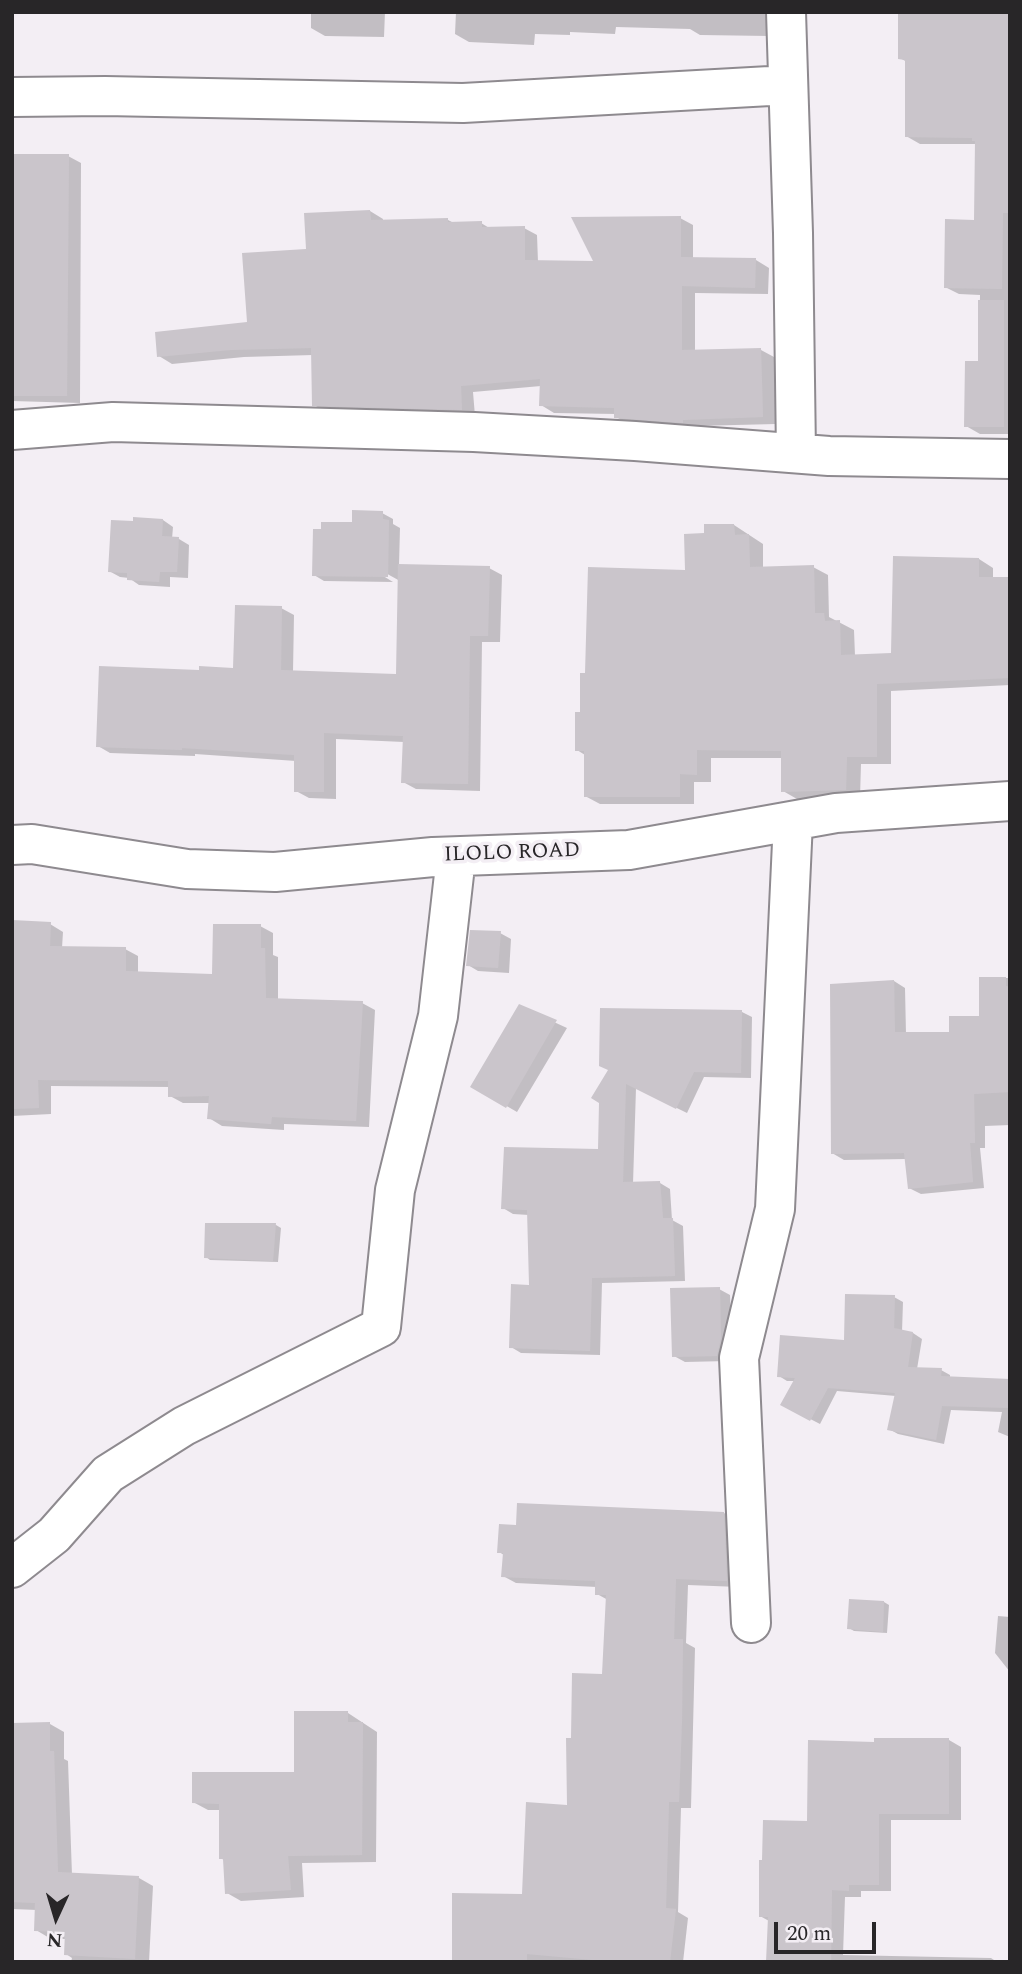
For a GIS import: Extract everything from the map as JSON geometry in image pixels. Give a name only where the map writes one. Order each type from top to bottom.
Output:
[{"type":"street","points":[[786,12],[796,453]]},
{"type":"street","points":[[12,97],[105,96],[463,103],[788,85]]},
{"type":"street","points":[[12,430],[113,422],[447,431],[635,441],[829,456],[1010,459]]},
{"type":"street","name":"ILOLO ROAD","points":[[12,845],[32,845],[187,869],[275,872],[456,857],[629,850],[836,813],[1010,801]]},
{"type":"street","points":[[751,1623],[739,1358],[775,1209],[793,821]]},
{"type":"street","points":[[12,1568],[54,1535],[107,1474],[184,1426],[381,1327],[395,1190],[438,1016],[456,857]]},
{"type":"building","points":[[898,12],[1010,12],[1010,213],[1003,213],[1002,289],[944,288],[945,219],[974,220],[975,141],[972,141],[972,138],[905,137],[905,60],[898,59]]},
{"type":"building","points":[[12,154],[69,154],[67,396],[12,396]]},
{"type":"building","points":[[370,210],[371,220],[448,218],[448,222],[482,221],[482,227],[525,226],[525,260],[593,261],[571,217],[681,216],[681,257],[756,258],[755,288],[682,286],[682,350],[761,348],[763,417],[683,420],[683,423],[614,418],[614,408],[539,406],[540,379],[461,386],[462,410],[312,406],[311,348],[230,350],[157,357],[155,332],[247,322],[242,253],[306,249],[304,213]]},
{"type":"building","points":[[978,300],[1004,300],[1004,427],[964,427],[965,361],[978,361]]},
{"type":"building","points":[[352,510],[383,511],[383,519],[389,520],[388,577],[312,576],[313,529],[321,529],[321,522],[352,522]]},
{"type":"building","points":[[133,517],[163,519],[162,536],[179,537],[177,572],[160,572],[159,582],[127,580],[127,573],[108,572],[111,520],[133,521]]},
{"type":"building","points":[[704,524],[734,524],[735,535],[749,534],[750,567],[814,565],[815,613],[824,613],[825,621],[840,620],[841,655],[891,653],[893,556],[979,558],[979,577],[1010,577],[1010,678],[877,684],[877,757],[847,757],[846,790],[781,792],[781,751],[697,750],[697,775],[680,774],[680,797],[584,797],[584,751],[575,751],[575,712],[580,712],[580,673],[585,673],[588,567],[685,570],[684,534],[704,533]]},
{"type":"building","points":[[398,564],[490,566],[488,636],[470,636],[468,784],[401,783],[403,736],[324,733],[324,792],[294,792],[294,755],[182,748],[96,747],[99,666],[199,670],[199,666],[233,668],[235,605],[282,606],[281,670],[396,674]]},
{"type":"building","points":[[12,920],[51,922],[50,946],[126,947],[126,971],[212,974],[213,924],[261,924],[261,948],[265,948],[266,998],[363,1001],[356,1121],[272,1117],[271,1124],[207,1119],[209,1096],[168,1097],[168,1081],[38,1080],[39,1108],[12,1109]]},
{"type":"building","points":[[470,930],[501,931],[498,968],[466,966]]},
{"type":"building","points":[[979,977],[1006,977],[1006,986],[1010,987],[1010,1092],[974,1094],[975,1143],[970,1143],[973,1182],[908,1189],[904,1153],[831,1154],[830,984],[894,980],[895,1032],[949,1032],[949,1016],[979,1016]]},
{"type":"building","points":[[519,1004],[557,1020],[506,1108],[470,1087]]},
{"type":"building","points":[[600,1008],[742,1010],[741,1073],[694,1072],[676,1109],[626,1084],[623,1182],[660,1181],[663,1218],[673,1218],[675,1276],[592,1278],[590,1351],[509,1348],[511,1284],[529,1285],[527,1210],[501,1209],[504,1147],[598,1149],[599,1103],[591,1098],[608,1070],[599,1066]]},
{"type":"building","points":[[205,1223],[276,1223],[273,1261],[204,1258]]},
{"type":"building","points":[[720,1287],[721,1338],[717,1356],[672,1357],[670,1288]]},
{"type":"building","points":[[845,1294],[895,1295],[894,1328],[913,1332],[908,1367],[942,1368],[941,1376],[1010,1379],[1010,1408],[942,1406],[936,1440],[887,1430],[895,1393],[828,1388],[810,1421],[780,1405],[795,1378],[777,1377],[780,1335],[844,1340]]},
{"type":"building","points":[[517,1503],[724,1512],[727,1581],[676,1579],[674,1639],[683,1639],[682,1721],[679,1802],[669,1802],[666,1908],[676,1909],[670,1962],[615,1962],[527,1954],[527,1962],[452,1962],[452,1893],[522,1894],[526,1802],[567,1805],[566,1738],[571,1738],[572,1673],[602,1674],[606,1595],[595,1595],[595,1581],[501,1577],[503,1553],[497,1553],[499,1524],[516,1525]]},
{"type":"building","points":[[849,1599],[884,1601],[883,1632],[847,1629]]},
{"type":"building","points":[[294,1711],[348,1711],[348,1722],[363,1722],[362,1855],[288,1856],[291,1890],[225,1894],[223,1859],[219,1859],[219,1804],[192,1803],[192,1772],[294,1772]]},
{"type":"building","points":[[50,1722],[50,1751],[54,1751],[58,1872],[139,1876],[135,1959],[64,1955],[65,1932],[34,1931],[35,1903],[12,1902],[12,1723]]},
{"type":"building","points":[[874,1738],[949,1738],[949,1814],[879,1814],[879,1885],[849,1885],[849,1891],[832,1890],[831,1962],[766,1962],[768,1917],[759,1917],[759,1860],[762,1860],[763,1820],[807,1821],[808,1740],[874,1742]]}]
